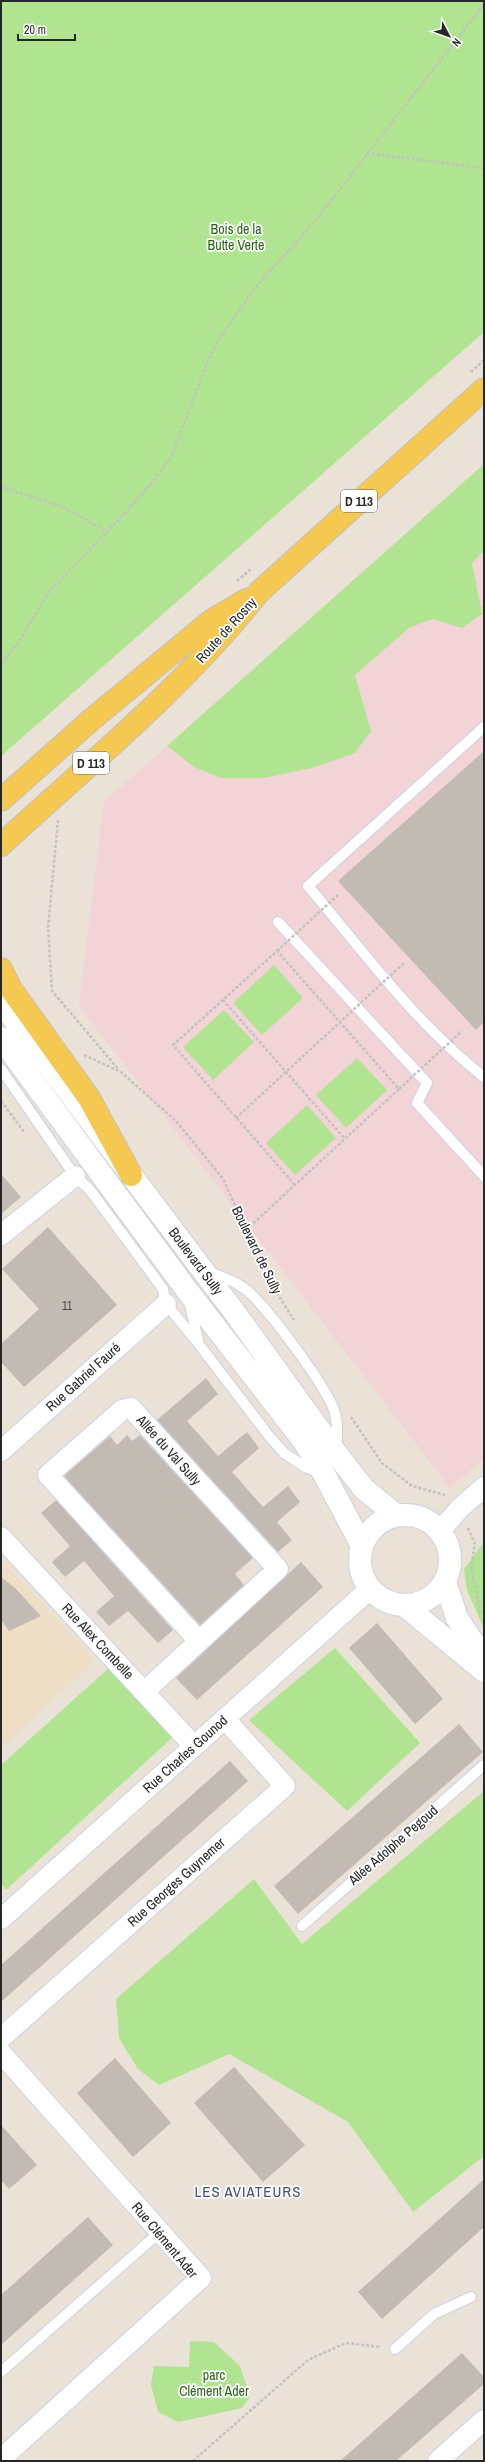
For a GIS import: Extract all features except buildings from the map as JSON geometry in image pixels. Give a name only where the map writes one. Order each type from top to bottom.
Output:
[{"type":"main road","name":"D 113","points":[[259,592],[484,389]]},
{"type":"main road","name":"Route de Rosny","points":[[1,800],[91,720],[212,620],[259,592]]},
{"type":"main road","name":"Route de Rosny","points":[[1,845],[180,679],[229,631],[259,592]]},
{"type":"main road","points":[[1,969],[11,989],[89,1098],[131,1175]]},
{"type":"street","name":"Boulevard Sully","points":[[1,1002],[204,1270],[336,1453],[364,1489],[396,1515]]},
{"type":"street","name":"Boulevard Sully","points":[[1,1038],[186,1289],[303,1440],[324,1474],[362,1546]]},
{"type":"street","points":[[1,1235],[75,1176]]},
{"type":"street","name":"Rue Gabriel Fauré","points":[[1,1451],[166,1304]]},
{"type":"street","name":"Allée du Val Sully","points":[[145,1690],[199,1641],[278,1569],[131,1408],[122,1410],[48,1475],[199,1641]]},
{"type":"street","points":[[440,1531],[460,1508],[484,1487]]},
{"type":"street","points":[[408,1514],[420,1517],[431,1523],[440,1531],[447,1542],[450,1555],[449,1569],[445,1582],[428,1599],[404,1605],[391,1603],[379,1598],[370,1589],[362,1576],[359,1561],[362,1546],[375,1526],[396,1515],[408,1514]]},
{"type":"street","name":"Rue Alex Combelle","points":[[1,1537],[145,1690],[194,1746]]},
{"type":"street","points":[[445,1582],[456,1618],[484,1659]]},
{"type":"street","name":"Rue Charles Gounod","points":[[1,1919],[370,1589]]},
{"type":"street","points":[[404,1605],[484,1671]]},
{"type":"street","name":"Rue Georges Guynemer","points":[[1,2038],[285,1786],[225,1719]]},
{"type":"street","name":"Rue Clément Ader","points":[[1,2053],[201,2278],[1,2459]]},
{"type":"street","points":[[438,2461],[484,2420]]},
{"type":"lane","points":[[484,727],[308,886],[398,995],[461,1059],[484,1077]]},
{"type":"lane","points":[[278,922],[427,1083],[417,1103],[484,1176]]},
{"type":"lane","points":[[1,1069],[75,1176],[90,1190],[163,1288],[166,1304],[284,1453],[305,1467],[324,1474]]},
{"type":"lane","points":[[186,1289],[198,1343]]},
{"type":"lane","name":"Allée Adolphe Pegoud","points":[[302,1926],[484,1765]]},
{"type":"lane","points":[[1,2372],[160,2232]]},
{"type":"lane","points":[[395,2349],[434,2314],[471,2297]]},
{"type":"path","points":[[1,664],[19,642],[47,594],[76,561],[108,532],[156,478],[172,456],[207,363],[227,327],[255,288],[316,220],[484,4]]},
{"type":"path","points":[[367,153],[484,168]]},
{"type":"path","points":[[467,375],[484,360]]},
{"type":"path","points":[[1,488],[63,507],[108,532]]},
{"type":"path","points":[[235,582],[256,565]]},
{"type":"path","points":[[57,817],[48,928],[52,991],[121,1072]]},
{"type":"path","points":[[295,1185],[172,1045],[339,894]]},
{"type":"path","points":[[277,951],[339,1023],[399,1089]]},
{"type":"path","points":[[236,1118],[406,962]]},
{"type":"path","points":[[223,1000],[345,1138]]},
{"type":"path","points":[[246,1230],[462,1031]]},
{"type":"path","name":"Boulevard de Sully","points":[[82,1054],[121,1072],[177,1122],[223,1178],[270,1282],[299,1326]]},
{"type":"path","points":[[349,1413],[382,1464],[412,1486],[446,1496],[460,1508],[475,1544],[471,1568],[481,1616]]},
{"type":"path","points":[[193,2461],[308,2360],[346,2343],[395,2349]]},
{"type":"shaded area","points":[[484,464],[484,1458],[450,1488],[79,1006],[104,802]]},
{"type":"shaded area","points":[[1,1560],[95,1661],[1,1748]]},
{"type":"green space","name":"Bois de la Butte Verte","points":[[1,1],[484,1],[484,332],[1,756]]},
{"type":"green space","points":[[484,464],[484,551],[472,563],[482,614],[462,628],[432,619],[409,628],[355,675],[371,731],[355,753],[312,768],[264,778],[221,778],[194,767],[167,746]]},
{"type":"green space","points":[[274,965],[303,998],[262,1035],[233,1003]]},
{"type":"green space","points":[[224,1010],[254,1042],[213,1080],[183,1047]]},
{"type":"green space","points":[[357,1058],[387,1090],[346,1128],[316,1095]]},
{"type":"green space","points":[[307,1105],[336,1138],[295,1175],[266,1143]]},
{"type":"green space","points":[[484,1542],[484,1629],[467,1590],[464,1569]]},
{"type":"green space","points":[[335,1648],[420,1743],[347,1811],[249,1720]]},
{"type":"green space","points":[[110,1667],[175,1735],[6,1890],[1,1884],[1,1765]]},
{"type":"green space","points":[[484,1791],[484,2156],[413,2212],[348,2122],[229,2054],[159,2085],[138,2069],[119,2038],[116,1999],[254,1879],[302,1944]]},
{"type":"green space","name":"parc Clément Ader","points":[[190,2341],[214,2342],[240,2366],[250,2397],[242,2408],[178,2422],[158,2412],[151,2385],[154,2366],[189,2367]]},
{"type":"district","name":"LES AVIATEURS","points":[[248,2191]]}]
